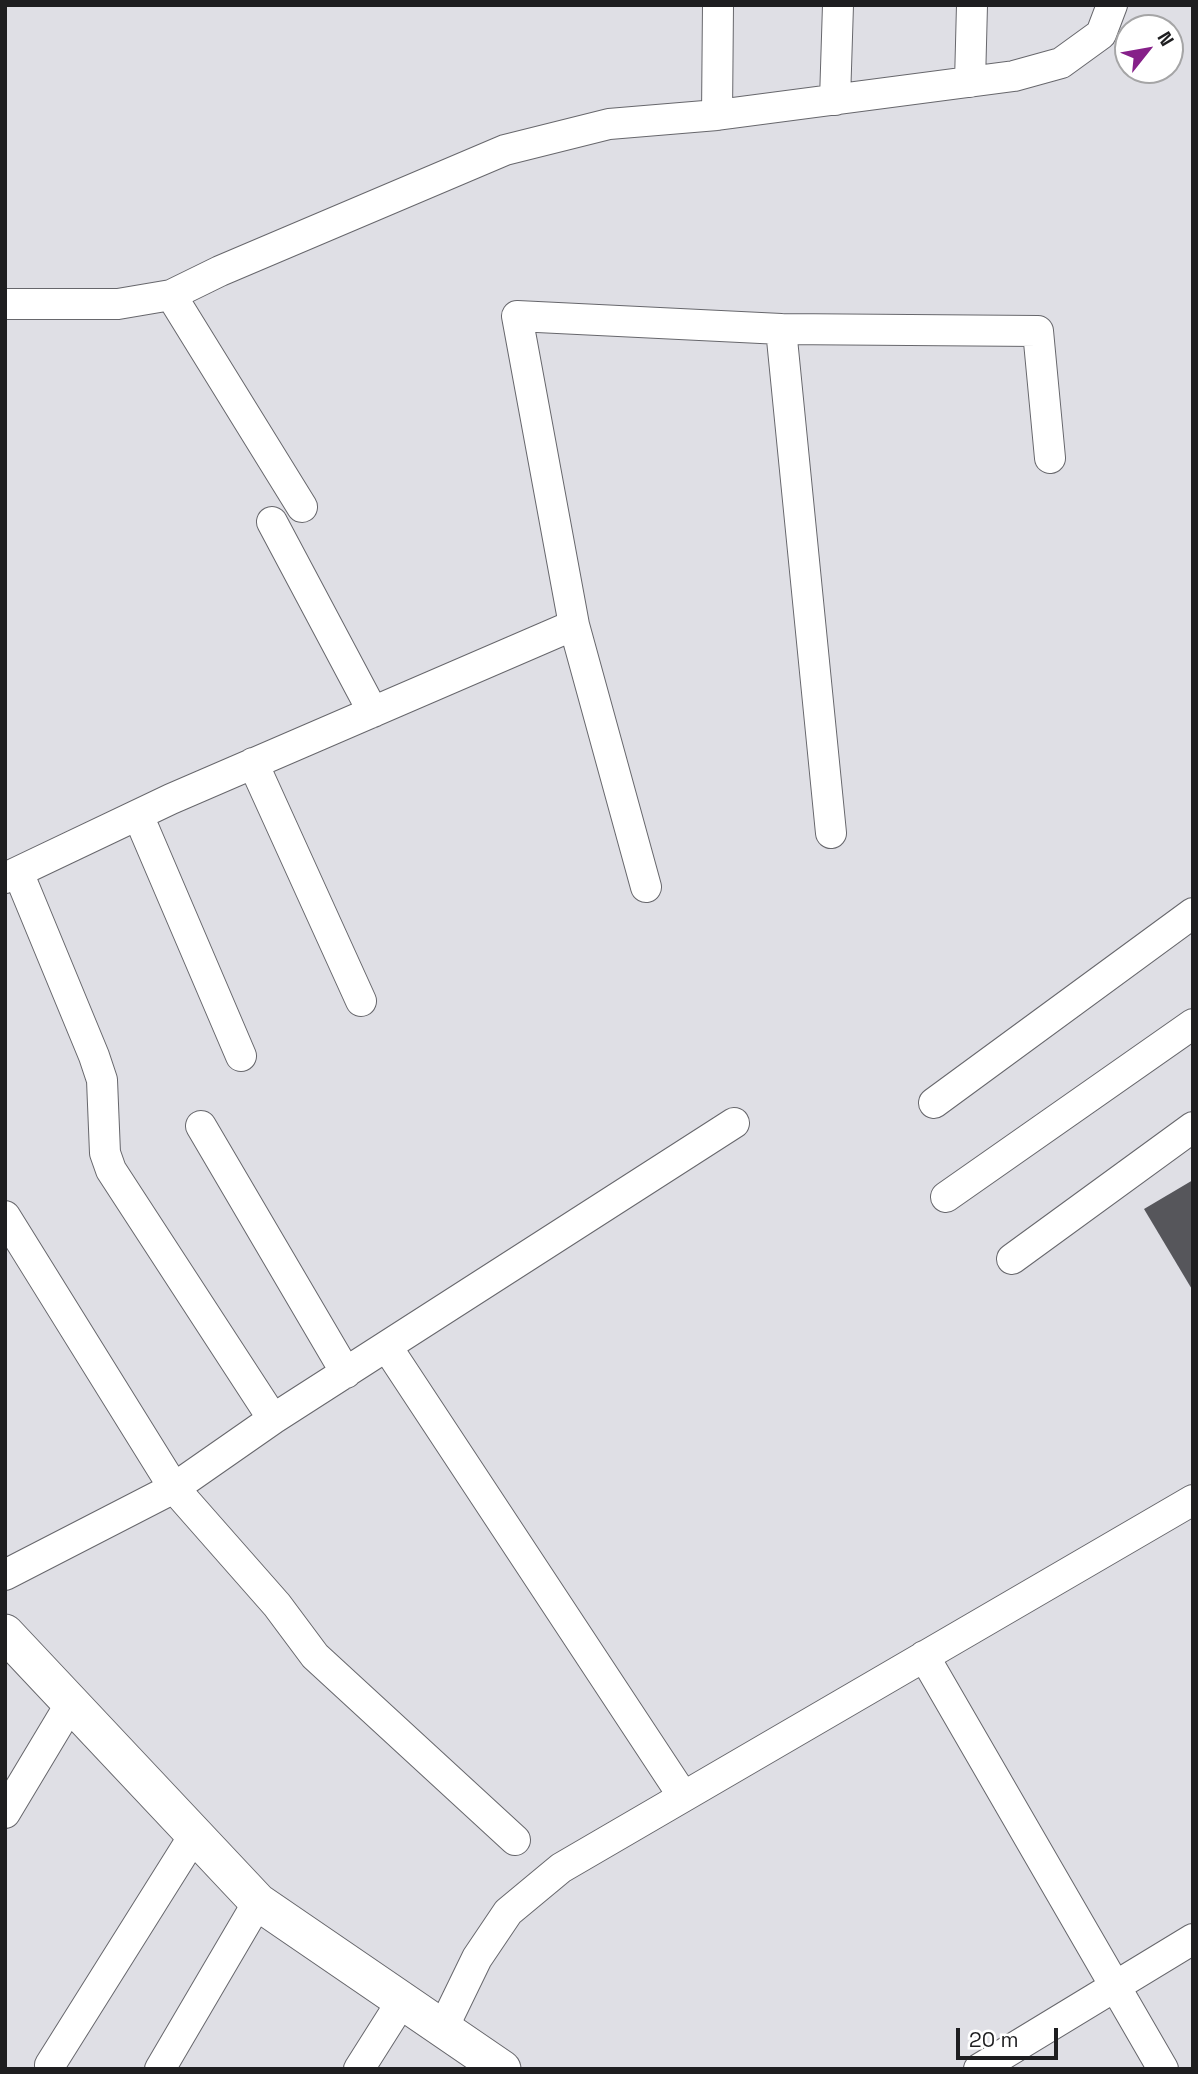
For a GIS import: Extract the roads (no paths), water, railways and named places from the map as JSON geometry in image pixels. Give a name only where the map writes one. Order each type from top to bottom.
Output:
[{"type":"street","points":[[717,115],[718,5]]},
{"type":"street","points":[[835,100],[838,5]]},
{"type":"street","points":[[970,82],[972,5]]},
{"type":"street","points":[[5,304],[118,304],[171,295],[220,271],[505,150],[609,124],[717,115],[1014,76],[1061,63],[1101,34],[1112,5]]},
{"type":"street","points":[[171,295],[302,507]]},
{"type":"street","points":[[646,887],[574,625],[517,316],[781,329],[1038,331],[1049,458]]},
{"type":"street","points":[[781,329],[831,834]]},
{"type":"street","points":[[272,522],[373,712]]},
{"type":"street","points":[[273,1419],[111,1170],[105,1153],[102,1080],[94,1056],[12,875],[253,763],[574,625]]},
{"type":"street","points":[[253,763],[361,1000]]},
{"type":"street","points":[[138,815],[241,1056]]},
{"type":"street","points":[[934,1103],[1193,913]]},
{"type":"street","points":[[946,1197],[1193,1024]]},
{"type":"street","points":[[5,1575],[174,1488],[273,1419],[734,1123]]},
{"type":"street","points":[[201,1126],[346,1373]]},
{"type":"street","points":[[1012,1259],[1193,1127]]},
{"type":"street","points":[[5,1216],[174,1488],[277,1605],[315,1656],[515,1840]]},
{"type":"street","points":[[387,1347],[683,1796]]},
{"type":"street","points":[[443,2028],[477,1958],[508,1912],[561,1868],[1193,1500]]},
{"type":"street","points":[[5,1633],[258,1902],[502,2069]]},
{"type":"street","points":[[924,1656],[1163,2069]]},
{"type":"street","points":[[5,1813],[71,1703]]},
{"type":"street","points":[[50,2065],[195,1834]]},
{"type":"street","points":[[160,2069],[258,1902]]},
{"type":"street","points":[[979,2069],[1193,1940]]},
{"type":"street","points":[[359,2069],[402,2001]]}]
